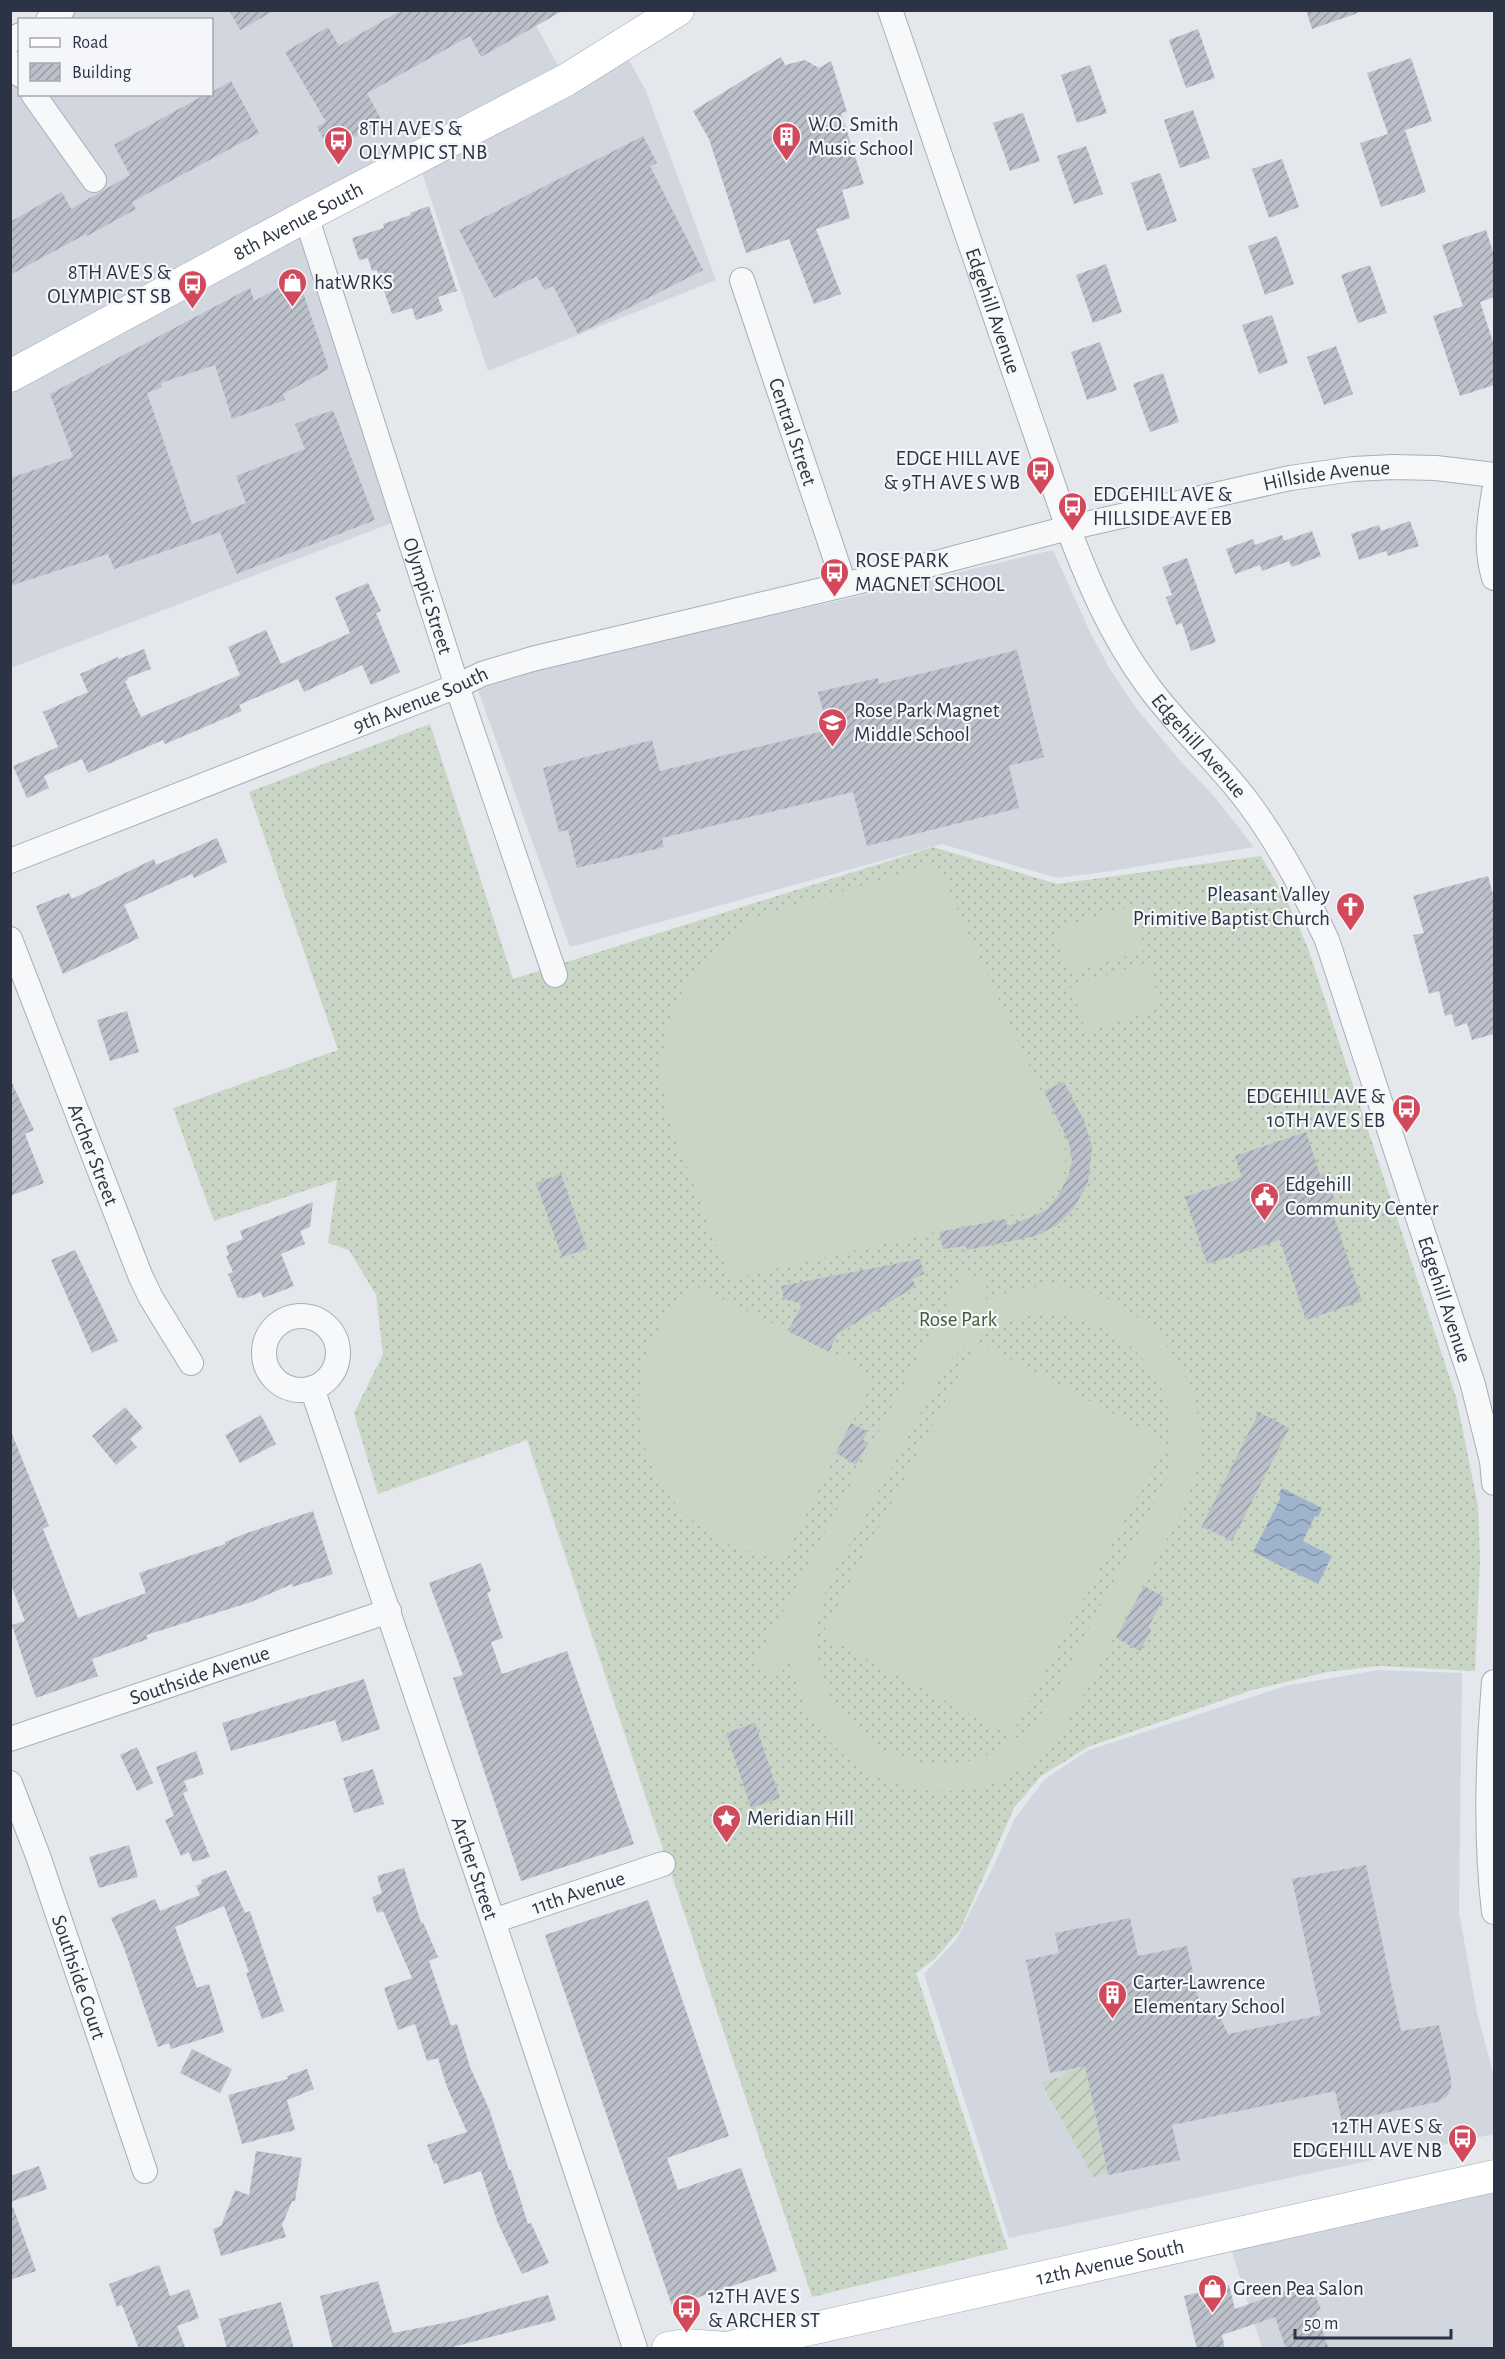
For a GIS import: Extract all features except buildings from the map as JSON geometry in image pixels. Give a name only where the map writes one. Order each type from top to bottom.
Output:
[{"type":"main road","name":"8th Avenue South","points":[[10,376],[306,216],[566,80],[678,10]]},
{"type":"main road","name":"12th Avenue South","points":[[668,2349],[686,2345],[725,2348],[1494,2176]]},
{"type":"street","name":"Edgehill Avenue","points":[[890,10],[1068,528],[1102,611],[1120,644],[1153,693],[1250,804],[1310,903],[1327,940],[1473,1385],[1492,1461],[1494,1483]]},
{"type":"street","points":[[34,96],[94,180]]},
{"type":"street","name":"Olympic Street","points":[[306,216],[457,686],[555,975]]},
{"type":"street","name":"Central Street","points":[[742,280],[844,584]]},
{"type":"street","name":"Hillside Avenue","points":[[844,584],[1068,528],[1267,482],[1329,472],[1408,468],[1494,475]]},
{"type":"street","points":[[1494,492],[1487,537],[1494,578]]},
{"type":"street","name":"9th Avenue South","points":[[10,861],[457,686],[482,674],[532,659],[844,584]]},
{"type":"street","name":"Archer Street","points":[[10,939],[140,1275],[151,1299],[191,1363]]},
{"type":"street","name":"Archer Street","points":[[312,1388],[494,1921],[635,2349]]},
{"type":"street","name":"Southside Avenue","points":[[10,1739],[389,1611]]},
{"type":"street","points":[[1494,1682],[1488,1816],[1494,1912]]},
{"type":"street","name":"Southside Court","points":[[10,1784],[38,1856],[145,2171]]},
{"type":"street","name":"11th Avenue","points":[[494,1921],[663,1864]]},
{"type":"shaded area","points":[[62,11],[528,11],[566,80],[621,46],[646,91],[716,280],[488,371],[417,157],[306,216],[405,518],[11,668],[11,41],[18,36],[18,96],[213,96],[213,18],[50,18]]},
{"type":"shaded area","name":"Rose Park Magnet Middle School","points":[[1053,550],[1090,632],[1108,666],[1136,708],[1182,763],[1212,794],[1254,847],[1057,878],[942,844],[570,947],[478,690],[551,664],[846,599]]},
{"type":"shaded area","points":[[1379,1670],[1462,1673],[1459,1912],[1477,2013],[1494,2076],[1494,2134],[1009,2238],[924,1974],[956,1940],[1015,1818],[1045,1779],[1089,1750],[1285,1686]]},
{"type":"shaded area","points":[[1494,2176],[1494,2348],[1262,2348],[1227,2236]]},
{"type":"green space","name":"Rose Park","points":[[430,724],[513,979],[933,847],[1057,884],[1261,856],[1288,903],[1308,948],[1456,1397],[1478,1506],[1480,1560],[1475,1671],[1379,1666],[1327,1672],[1252,1690],[1088,1747],[1041,1776],[1014,1808],[960,1930],[935,1959],[916,1973],[1008,2249],[812,2297],[527,1440],[378,1494],[354,1413],[383,1354],[376,1295],[349,1250],[328,1243],[337,1180],[214,1221],[173,1108],[338,1050],[249,792]]},
{"type":"green space","points":[[936,863],[1063,1139],[1065,1163],[1059,1183],[1046,1199],[1025,1212],[730,1279],[674,1134],[664,1095],[662,1068],[665,1041],[682,992],[714,950],[734,932],[757,917]]},
{"type":"green space","points":[[1131,907],[1144,951],[1069,974],[1055,929]]},
{"type":"green space","points":[[1148,962],[1161,1008],[1086,1032],[1071,986]]},
{"type":"green space","points":[[964,1271],[988,1284],[979,1302],[1032,1287],[1050,1286],[1084,1291],[1114,1303],[1142,1321],[1165,1344],[1183,1371],[1195,1402],[1200,1434],[1193,1485],[1182,1511],[1063,1732],[1030,1763],[1007,1777],[971,1789],[935,1791],[900,1786],[869,1772],[841,1752],[817,1726],[800,1694],[790,1658],[779,1677],[755,1664]],"holes":[[[1050,1314],[1081,1320],[1109,1331],[1132,1348],[1150,1368],[1163,1392],[1170,1420],[1171,1449],[1166,1481],[1052,1699],[1013,1740],[969,1761],[924,1763],[882,1749],[847,1722],[824,1683],[817,1635],[830,1580],[948,1363],[981,1334],[1006,1322],[1034,1315]]]},
{"type":"green space","points":[[692,1284],[863,1368],[870,1387],[783,1560],[726,1543],[691,1520],[666,1491],[648,1458],[640,1423],[640,1386],[649,1350],[666,1316]]},
{"type":"green space","points":[[977,1341],[1166,1442],[1011,1736],[822,1635]]},
{"type":"green space","points":[[1085,2066],[1107,2173],[1093,2177],[1041,2082],[1066,2076],[1065,2070]]},
{"type":"water","points":[[1282,1488],[1322,1508],[1318,1517],[1315,1516],[1303,1541],[1332,1556],[1318,1584],[1253,1552],[1281,1497],[1278,1495]]},
{"type":"place","name":"W.O. Smith Music School","points":[[787,162]]},
{"type":"place","name":"8TH AVE S & OLYMPIC ST NB","points":[[338,166]]},
{"type":"place","name":"hatWRKS","points":[[293,308]]},
{"type":"place","name":"8TH AVE S & OLYMPIC ST SB","points":[[192,310]]},
{"type":"place","name":"EDGE HILL AVE & 9TH AVE S WB","points":[[1041,496]]},
{"type":"place","name":"EDGEHILL AVE & HILLSIDE AVE EB","points":[[1072,532]]},
{"type":"place","name":"ROSE PARK MAGNET SCHOOL","points":[[834,598]]},
{"type":"place","name":"Rose Park Magnet Middle School","points":[[833,748]]},
{"type":"place","name":"Pleasant Valley Primitive Baptist Church","points":[[1351,932]]},
{"type":"place","name":"EDGEHILL AVE & 10TH AVE S EB","points":[[1406,1134]]},
{"type":"place","name":"Edgehill Community Center","points":[[1264,1222]]},
{"type":"place","name":"Meridian Hill","points":[[726,1844]]},
{"type":"place","name":"Carter-Lawrence Elementary School","points":[[1112,2020]]},
{"type":"place","name":"12TH AVE S & EDGEHILL AVE NB","points":[[1463,2164]]},
{"type":"place","name":"Green Pea Salon","points":[[1212,2314]]},
{"type":"place","name":"12TH AVE S & ARCHER ST","points":[[687,2334]]}]
